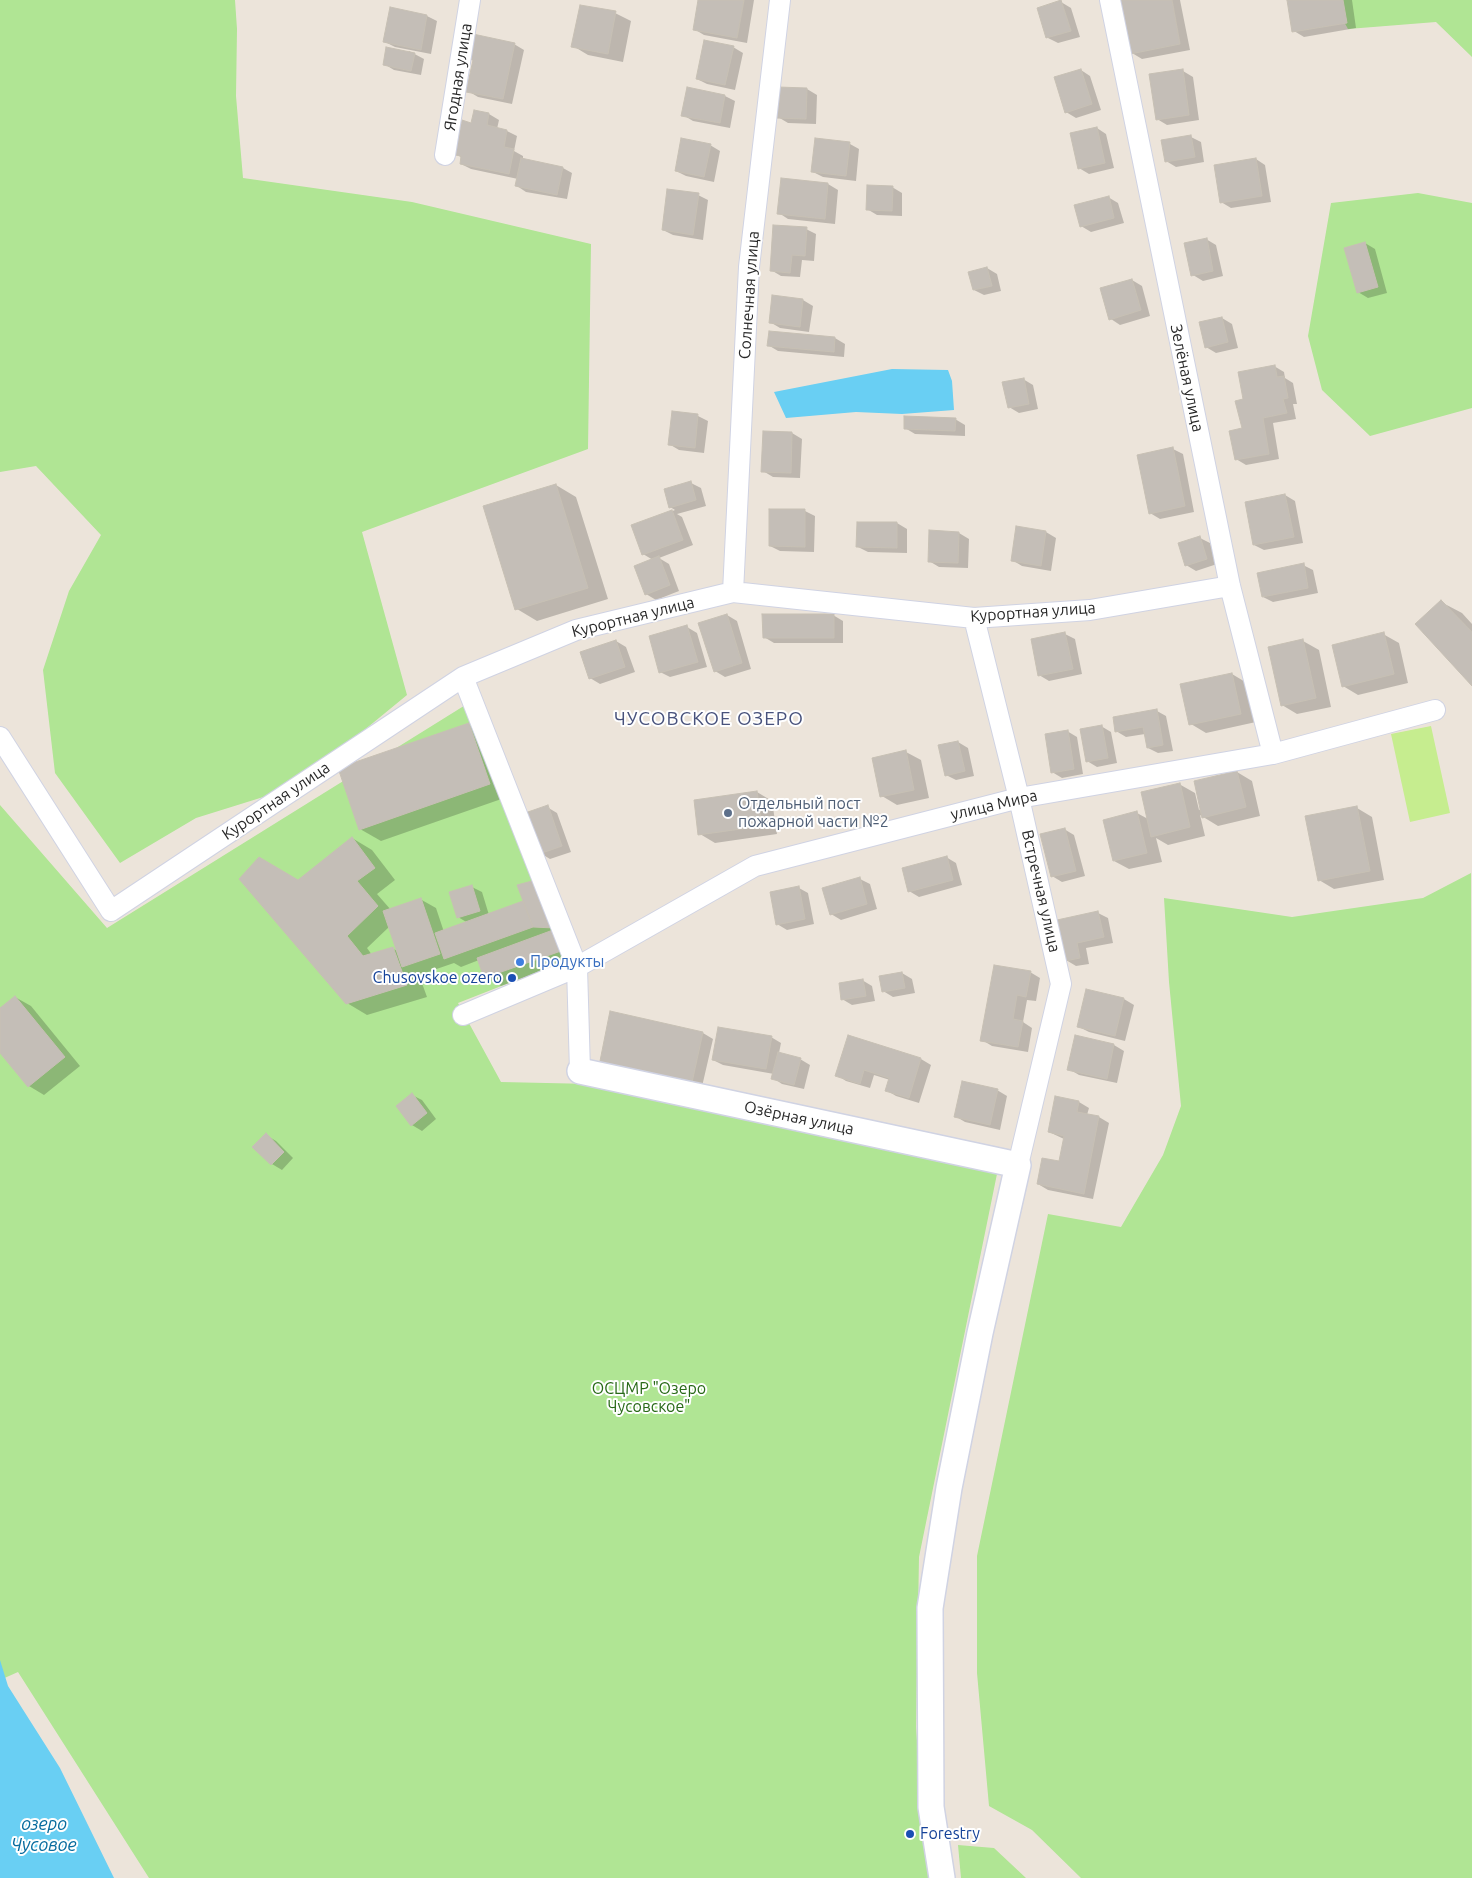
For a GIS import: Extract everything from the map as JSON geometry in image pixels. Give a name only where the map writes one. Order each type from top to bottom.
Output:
[{"type":"street","name":"Ягодная улица","points":[[445,155],[470,0]]},
{"type":"street","name":"Солнечная улица","points":[[733,592],[749,267],[780,0]]},
{"type":"street","name":"Зелёная улица","points":[[1110,0],[1230,586],[1274,754]]},
{"type":"street","name":"Курортная улица","points":[[0,737],[111,911],[463,677],[576,630],[733,592],[974,618],[1090,610],[1230,586]]},
{"type":"street","name":"Встречная улица","points":[[974,618],[1019,798],[1062,984],[1018,1165]]},
{"type":"street","points":[[463,677],[578,967],[580,1071]]},
{"type":"street","name":"улица Мира","points":[[462,1016],[578,967],[755,866],[1019,798],[1274,754],[1435,710]]},
{"type":"street","name":"Озёрная улица","points":[[580,1071],[1018,1165]]},
{"type":"street","points":[[942,1878],[931,1807],[930,1608],[949,1488],[980,1333],[1018,1165]]},
{"type":"green space","points":[[0,0],[235,0],[237,29],[236,96],[243,178],[412,202],[591,244],[588,449],[362,532],[407,695],[340,750],[305,784],[196,818],[120,863],[55,773],[43,670],[69,591],[101,535],[36,466],[0,472]]},
{"type":"green space","points":[[1332,0],[1472,0],[1472,57],[1436,22],[1348,29]]},
{"type":"green space","points":[[1418,193],[1472,203],[1472,408],[1370,436],[1322,390],[1308,336],[1331,203]]},
{"type":"green space","name":"ОСЦМР \"Озеро Чусовское\"","points":[[467,704],[565,961],[458,1003],[501,1082],[592,1084],[998,1169],[919,1557],[916,1727],[926,1863],[929,1878],[149,1878],[18,1672],[0,1680],[0,805],[107,928]]},
{"type":"green space","points":[[1431,726],[1450,813],[1410,822],[1391,734]]},
{"type":"green space","points":[[1471,873],[1472,1878],[1081,1878],[1032,1830],[989,1806],[977,1673],[977,1556],[1048,1214],[1121,1227],[1163,1155],[1181,1106],[1169,982],[1164,898],[1292,917],[1423,898]]},
{"type":"green space","points":[[958,1845],[994,1848],[1026,1878],[961,1878]]},
{"type":"water","points":[[892,369],[948,370],[952,381],[954,410],[902,414],[856,412],[786,418],[774,392]]},
{"type":"water","name":"озеро Чусовое","points":[[0,1660],[8,1686],[60,1768],[114,1878],[0,1878]]},
{"type":"building","points":[[698,0],[744,0],[737,38],[693,30]]},
{"type":"building","points":[[1061,0],[1071,31],[1046,38],[1037,8]]},
{"type":"building","points":[[1120,0],[1172,0],[1180,44],[1130,54]]},
{"type":"building","points":[[1287,0],[1343,0],[1347,23],[1292,32]]},
{"type":"building","points":[[580,5],[616,11],[608,54],[571,47]]},
{"type":"building","points":[[390,7],[427,15],[421,50],[383,42]]},
{"type":"building","points":[[473,34],[515,43],[503,99],[466,92],[473,60],[468,59]]},
{"type":"building","points":[[704,40],[734,46],[725,85],[696,79]]},
{"type":"building","points":[[386,47],[415,53],[411,71],[383,65]]},
{"type":"building","points":[[1081,69],[1092,104],[1065,113],[1054,77]]},
{"type":"building","points":[[1183,69],[1189,115],[1156,120],[1149,74]]},
{"type":"building","points":[[687,87],[725,95],[720,123],[681,116]]},
{"type":"building","points":[[778,87],[807,88],[806,119],[777,118]]},
{"type":"building","points":[[474,110],[489,113],[487,125],[507,130],[504,147],[514,149],[509,174],[460,164],[461,156],[455,155],[462,120],[471,123]]},
{"type":"building","points":[[1097,127],[1105,163],[1078,169],[1070,133]]},
{"type":"building","points":[[1191,135],[1195,157],[1165,162],[1161,140]]},
{"type":"building","points":[[681,138],[711,144],[704,177],[675,171]]},
{"type":"building","points":[[815,138],[850,142],[846,176],[811,172]]},
{"type":"building","points":[[521,158],[563,167],[557,195],[515,186]]},
{"type":"building","points":[[1256,158],[1262,196],[1220,203],[1214,165]]},
{"type":"building","points":[[781,178],[828,183],[825,219],[777,214]]},
{"type":"building","points":[[867,185],[893,186],[892,211],[866,210]]},
{"type":"building","points":[[667,189],[699,193],[693,235],[662,230]]},
{"type":"building","points":[[1109,196],[1114,218],[1080,227],[1074,205]]},
{"type":"building","points":[[773,225],[807,227],[805,256],[792,255],[790,273],[770,271]]},
{"type":"building","points":[[1207,238],[1213,271],[1191,276],[1184,243]]},
{"type":"building","points":[[1365,242],[1378,287],[1357,293],[1344,248]]},
{"type":"building","points":[[987,267],[992,286],[973,290],[968,272]]},
{"type":"building","points":[[1132,279],[1141,310],[1109,320],[1100,288]]},
{"type":"building","points":[[772,295],[803,299],[800,327],[769,323]]},
{"type":"building","points":[[1222,317],[1228,342],[1205,348],[1199,322]]},
{"type":"building","points":[[769,331],[835,337],[834,352],[767,346]]},
{"type":"building","points":[[1275,365],[1277,377],[1284,376],[1288,398],[1283,399],[1287,413],[1263,418],[1269,454],[1235,460],[1229,431],[1242,428],[1235,401],[1243,399],[1238,372]]},
{"type":"building","points":[[1024,378],[1029,404],[1008,408],[1002,382]]},
{"type":"building","points":[[672,411],[698,414],[695,448],[668,445]]},
{"type":"building","points":[[904,416],[956,418],[955,431],[904,429]]},
{"type":"building","points":[[763,431],[792,432],[791,473],[761,472]]},
{"type":"building","points":[[1173,447],[1185,506],[1149,514],[1137,455]]},
{"type":"building","points":[[691,481],[696,500],[669,508],[664,489]]},
{"type":"building","points":[[556,484],[588,588],[515,610],[483,506]]},
{"type":"building","points":[[1285,494],[1294,537],[1253,545],[1245,502]]},
{"type":"building","points":[[769,509],[805,509],[805,547],[769,546]]},
{"type":"building","points":[[672,510],[683,540],[642,555],[631,525]]},
{"type":"building","points":[[857,522],[897,522],[897,548],[856,547]]},
{"type":"building","points":[[1016,526],[1046,531],[1041,566],[1011,561]]},
{"type":"building","points":[[929,530],[959,532],[958,563],[928,562]]},
{"type":"building","points":[[1200,536],[1207,559],[1185,566],[1178,543]]},
{"type":"building","points":[[659,556],[670,585],[645,595],[634,566]]},
{"type":"building","points":[[1304,563],[1308,588],[1262,597],[1257,573]]},
{"type":"building","points":[[1441,600],[1472,632],[1472,686],[1415,624]]},
{"type":"building","points":[[727,614],[742,663],[714,672],[698,623]]},
{"type":"building","points":[[762,614],[834,614],[834,638],[763,638]]},
{"type":"building","points":[[687,625],[698,662],[659,673],[649,636]]},
{"type":"building","points":[[1065,632],[1073,669],[1038,676],[1031,639]]},
{"type":"building","points":[[1384,632],[1394,674],[1342,687],[1332,645]]},
{"type":"building","points":[[1303,639],[1316,698],[1281,706],[1268,647]]},
{"type":"building","points":[[616,640],[625,667],[589,679],[580,652]]},
{"type":"building","points":[[1232,673],[1241,714],[1189,725],[1180,684]]},
{"type":"building","points":[[1157,709],[1163,745],[1147,748],[1143,727],[1115,732],[1113,717]]},
{"type":"building","points":[[469,723],[490,784],[359,830],[338,768]]},
{"type":"building","points":[[1102,725],[1108,758],[1086,762],[1080,729]]},
{"type":"building","points":[[1068,730],[1074,769],[1051,773],[1045,734]]},
{"type":"building","points":[[958,741],[965,771],[945,776],[938,745]]},
{"type":"building","points":[[906,750],[914,790],[880,797],[872,758]]},
{"type":"building","points":[[1237,771],[1246,807],[1202,818],[1194,781]]},
{"type":"building","points":[[1180,783],[1190,827],[1151,837],[1141,792]]},
{"type":"building","name":"Отдельный пост пожарной части №2","points":[[757,791],[762,826],[698,835],[694,800]]},
{"type":"building","points":[[548,805],[562,846],[539,854],[525,813]]},
{"type":"building","points":[[1357,806],[1370,871],[1318,881],[1305,816]]},
{"type":"building","points":[[1137,811],[1147,853],[1113,861],[1103,820]]},
{"type":"building","points":[[1065,828],[1076,871],[1051,877],[1040,834]]},
{"type":"building","points":[[352,837],[375,868],[357,881],[378,906],[347,936],[363,956],[393,947],[407,985],[346,1004],[239,879],[259,857],[298,880]]},
{"type":"building","points":[[947,856],[953,880],[908,892],[902,868]]},
{"type":"building","points":[[860,877],[867,904],[830,915],[822,888]]},
{"type":"building","points":[[536,880],[554,928],[533,927],[517,885]]},
{"type":"building","points":[[472,885],[480,911],[457,918],[449,892]]},
{"type":"building","points":[[799,886],[805,919],[776,925],[770,892]]},
{"type":"building","points":[[421,898],[440,954],[402,967],[383,911]]},
{"type":"building","points":[[523,901],[533,927],[444,959],[435,933]]},
{"type":"building","points":[[1098,911],[1104,937],[1077,943],[1080,958],[1065,961],[1057,920]]},
{"type":"building","points":[[553,930],[561,951],[484,978],[477,958]]},
{"type":"building","points":[[994,965],[1031,971],[1026,997],[1017,995],[1013,1019],[1023,1021],[1018,1047],[980,1041]]},
{"type":"building","points":[[902,972],[905,988],[882,992],[879,976]]},
{"type":"building","points":[[863,979],[866,996],[841,1000],[839,983]]},
{"type":"building","points":[[1086,989],[1124,998],[1115,1036],[1077,1027]]},
{"type":"building","points":[[15,996],[65,1057],[28,1087],[0,1053],[0,1008]]},
{"type":"building","points":[[610,1011],[703,1032],[691,1087],[599,1066]]},
{"type":"building","points":[[718,1027],[772,1036],[766,1069],[712,1060]]},
{"type":"building","points":[[848,1035],[921,1058],[909,1098],[885,1091],[889,1078],[864,1070],[860,1084],[835,1076]]},
{"type":"building","points":[[1075,1035],[1114,1044],[1107,1079],[1067,1070]]},
{"type":"building","points":[[778,1052],[801,1058],[794,1085],[771,1079]]},
{"type":"building","points":[[962,1081],[998,1089],[990,1125],[954,1117]]},
{"type":"building","points":[[412,1093],[427,1113],[411,1126],[396,1106]]},
{"type":"building","points":[[1055,1096],[1079,1101],[1077,1112],[1099,1116],[1084,1194],[1037,1184],[1042,1158],[1059,1161],[1064,1136],[1048,1132]]},
{"type":"building","points":[[266,1133],[284,1152],[271,1165],[252,1147]]},
{"type":"place","name":"Отдельный пост пожарной части №2","points":[[728,813]]},
{"type":"place","name":"Продукты","points":[[520,962]]},
{"type":"place","name":"Chusovskoe ozero","points":[[512,978]]},
{"type":"place","name":"Forestry","points":[[910,1834]]},
{"type":"district","name":"ЧУСОВСКОЕ ОЗЕРО","points":[[709,719]]}]
